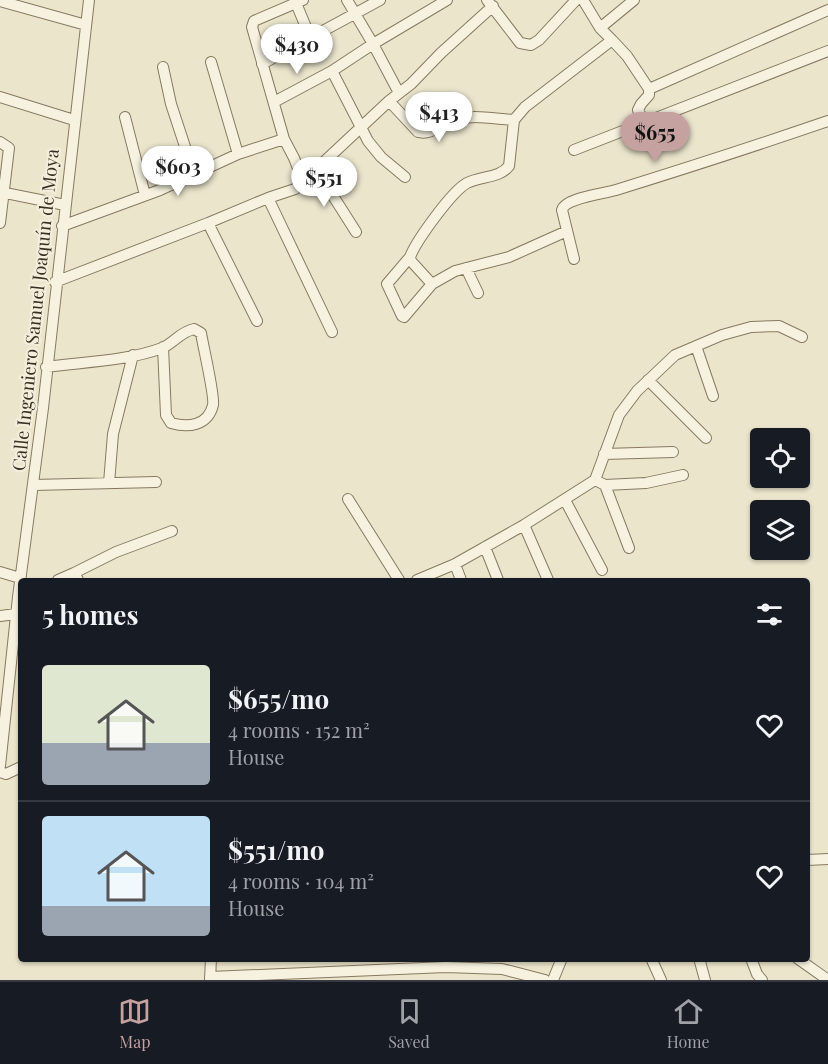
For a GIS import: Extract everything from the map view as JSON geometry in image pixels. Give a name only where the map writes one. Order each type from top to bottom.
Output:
[{"type":"street","points":[[347,0],[399,93]]},
{"type":"street","points":[[262,64],[380,0]]},
{"type":"street","points":[[274,102],[332,71],[447,0]]},
{"type":"street","points":[[55,282],[295,189],[389,101],[411,84],[490,3],[520,43],[531,45],[539,40],[576,0]]},
{"type":"street","points":[[583,0],[600,27],[627,56],[649,89],[649,95],[638,110],[644,122]]},
{"type":"street","points":[[600,27],[634,0]]},
{"type":"street","points":[[0,1],[86,25]]},
{"type":"street","name":"Calle Ingeniero Samuel Joaquín de Moya","points":[[20,578],[90,1]]},
{"type":"street","points":[[303,181],[284,139],[252,27],[254,21],[300,2],[310,37]]},
{"type":"street","points":[[649,89],[828,10]]},
{"type":"street","points":[[567,231],[509,257],[455,271],[432,285],[406,316],[402,316],[387,284],[410,257],[437,214],[465,184],[505,171],[509,166],[514,120],[525,107],[612,40]]},
{"type":"street","points":[[574,150],[828,51]]},
{"type":"street","points":[[211,62],[238,154]]},
{"type":"street","points":[[163,67],[171,104],[194,174]]},
{"type":"street","points":[[332,71],[368,141],[381,157],[405,177]]},
{"type":"street","points":[[0,97],[74,120]]},
{"type":"street","points":[[389,101],[418,132],[423,134],[450,120],[467,117],[514,120]]},
{"type":"street","points":[[125,117],[145,195]]},
{"type":"street","points":[[574,259],[562,210],[563,205],[568,201],[604,193],[731,154],[828,121]]},
{"type":"street","points":[[62,226],[145,195],[238,154],[284,139]]},
{"type":"street","points":[[0,142],[9,148],[0,223]]},
{"type":"street","points":[[316,168],[356,231]]},
{"type":"street","points":[[2,192],[65,205]]},
{"type":"street","points":[[268,198],[332,332]]},
{"type":"street","points":[[208,223],[257,321]]},
{"type":"street","points":[[410,257],[432,285]]},
{"type":"street","points":[[466,268],[478,293]]},
{"type":"street","points":[[629,548],[600,483],[604,454],[619,415],[637,391],[675,355],[722,334],[751,327],[779,326],[802,338]]},
{"type":"street","points":[[46,367],[133,355],[163,347],[184,331],[194,329],[201,333],[213,404],[207,416],[195,425],[182,426],[171,423],[166,414],[163,347]]},
{"type":"street","points":[[696,346],[713,396]]},
{"type":"street","points":[[109,483],[113,434],[133,355]]},
{"type":"street","points":[[648,380],[706,438]]},
{"type":"street","points":[[604,454],[673,452]]},
{"type":"street","points":[[422,578],[455,564],[565,500],[600,483],[646,483],[683,475]]},
{"type":"street","points":[[33,485],[156,482]]},
{"type":"street","points":[[348,499],[398,578]]},
{"type":"street","points":[[565,500],[602,570]]},
{"type":"street","points":[[524,525],[547,578]]},
{"type":"street","points":[[76,577],[116,552],[172,531]]},
{"type":"street","points":[[485,547],[497,578]]},
{"type":"street","points":[[455,564],[460,578]]},
{"type":"street","points":[[0,572],[20,578]]},
{"type":"street","name":"Calle Ingeniero Samuel Joaquín de Moya","points":[[1,770],[16,655],[18,606]]},
{"type":"street","points":[[0,616],[16,614]]},
{"type":"street","points":[[1,770],[6,774],[18,768]]},
{"type":"street","points":[[810,860],[828,859]]},
{"type":"street","points":[[211,962],[210,978],[313,976],[446,967],[502,969],[545,980]]},
{"type":"street","points":[[553,980],[560,962]]},
{"type":"street","points":[[653,962],[661,980]]},
{"type":"street","points":[[700,962],[705,980]]},
{"type":"street","points":[[752,962],[762,980]]},
{"type":"street","points":[[803,962],[828,980]]}]
